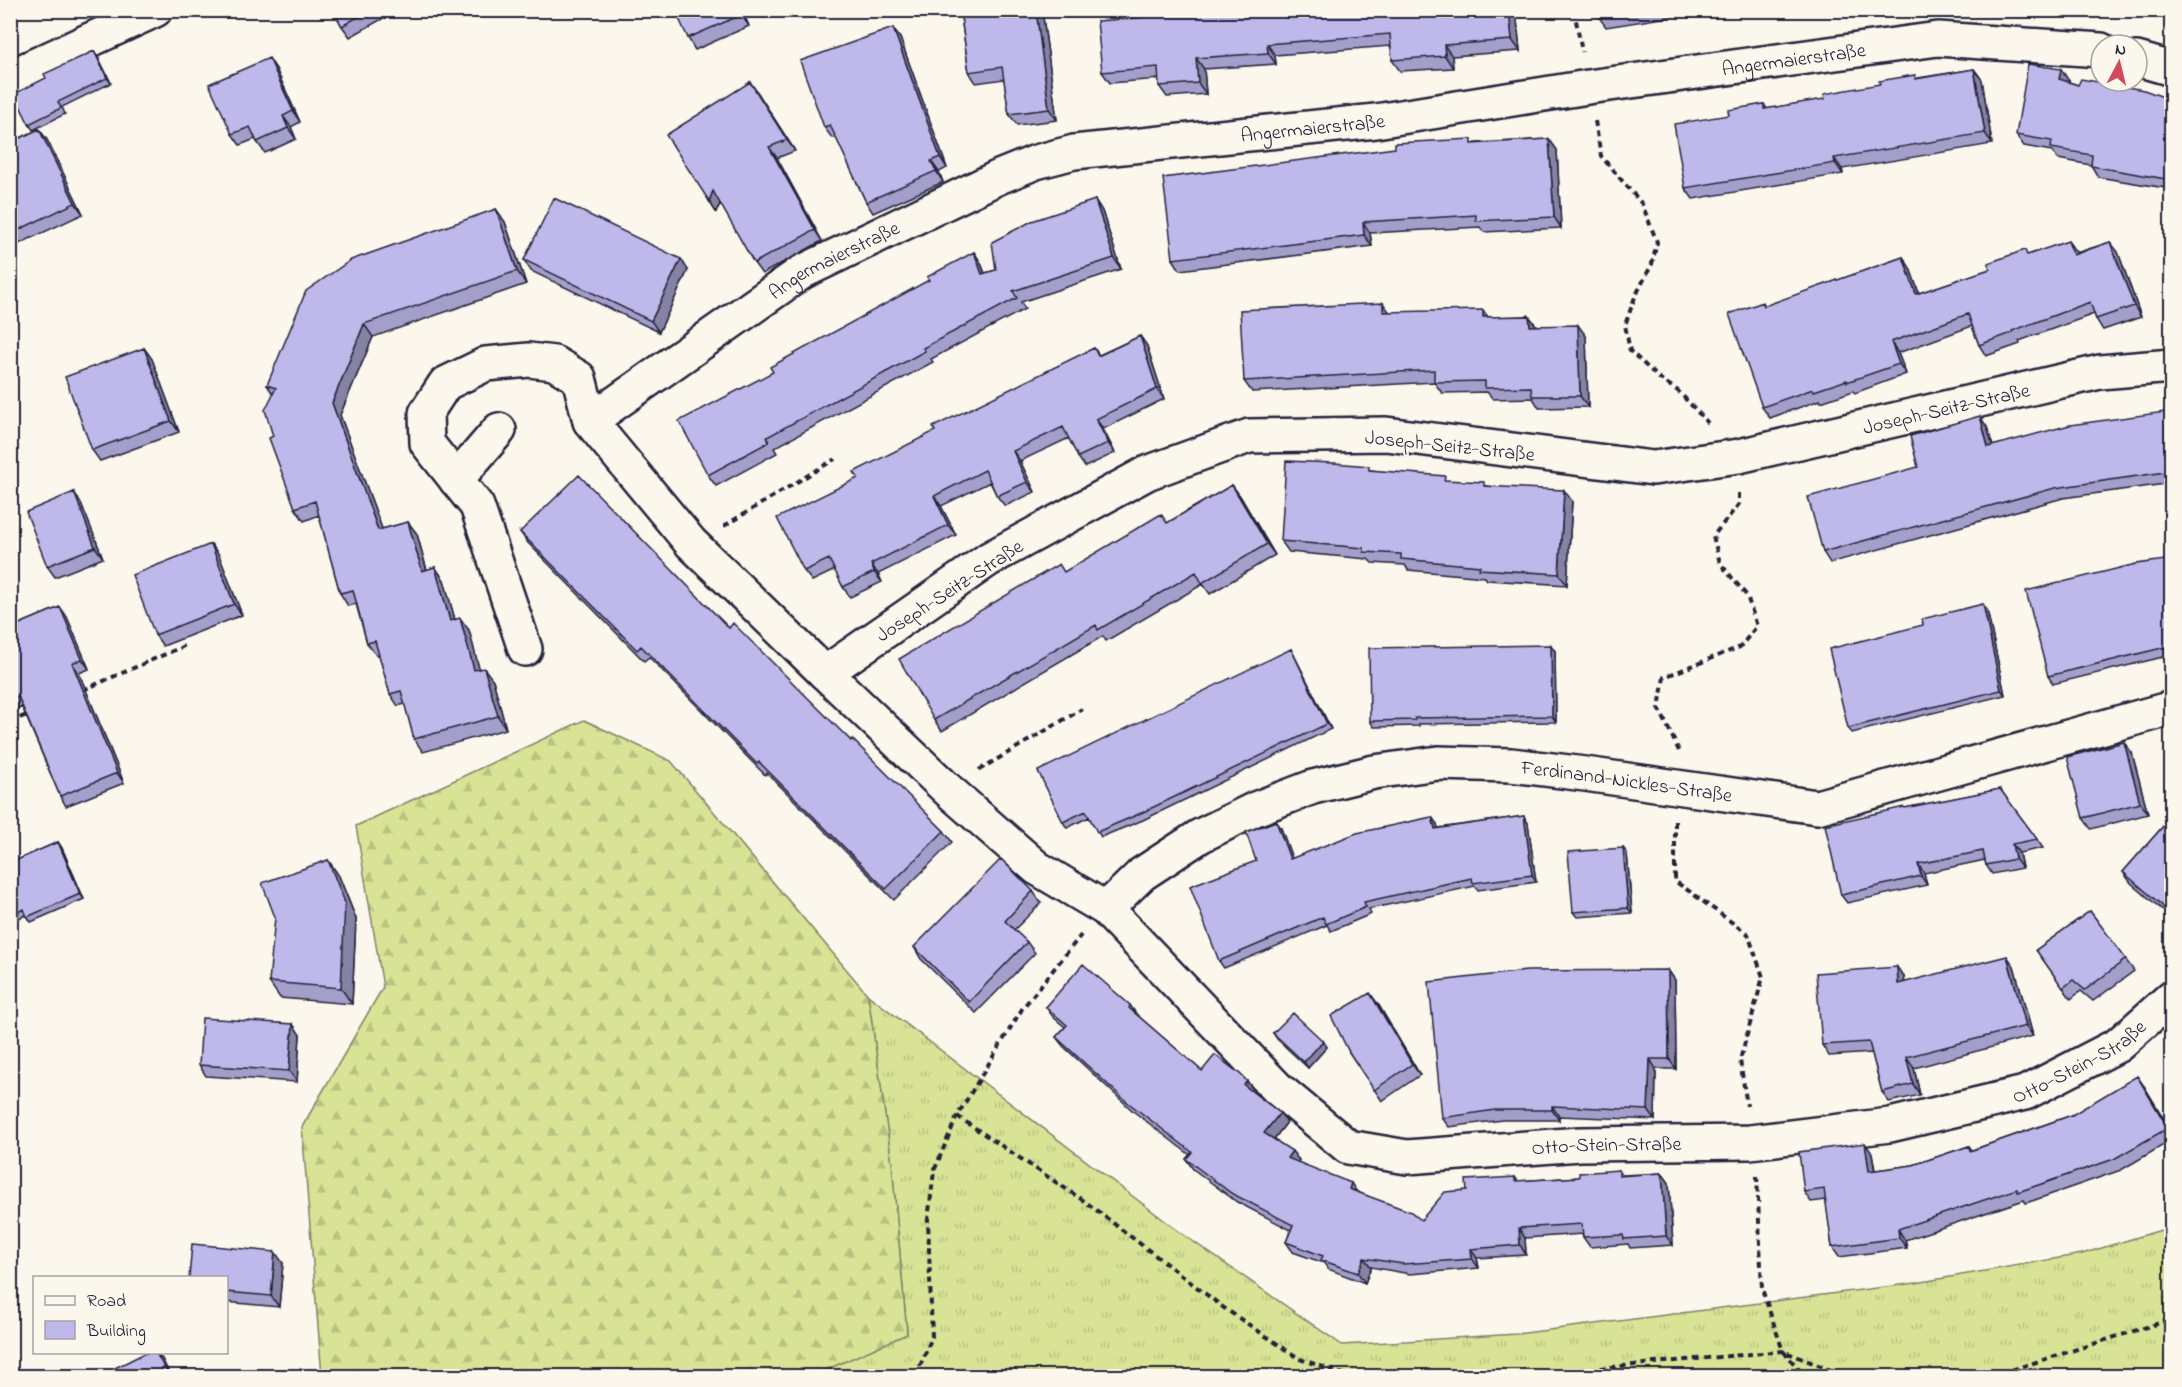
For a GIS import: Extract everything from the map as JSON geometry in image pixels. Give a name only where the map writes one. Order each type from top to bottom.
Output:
[{"type":"street","points":[[10,77],[155,10]]},
{"type":"street","name":"Angermaierstraße","points":[[590,421],[802,272],[999,177],[1036,162],[1074,152],[1376,121],[1588,87],[1938,39],[2089,49]]},
{"type":"street","points":[[2149,62],[2172,69]]},
{"type":"street","points":[[525,649],[477,506],[427,443],[426,413],[445,384],[486,364],[529,360],[554,363],[579,378],[590,421],[691,543],[825,673],[948,790],[1037,868],[1106,909]]},
{"type":"street","name":"Joseph-Seitz-Straße","points":[[825,673],[989,559],[1147,473],[1249,436],[1386,434],[1653,468],[1739,456],[2100,372],[2172,366]]},
{"type":"street","points":[[456,480],[499,430]]},
{"type":"street","name":"Ferdinand-Nickles-Straße","points":[[1106,909],[1142,874],[1200,837],[1255,809],[1313,787],[1374,772],[1438,763],[1511,765],[1817,807],[2172,708]]},
{"type":"street","name":"Otto-Stein-Straße","points":[[1106,909],[1278,1089],[1348,1147],[1407,1157],[1580,1144],[1750,1142],[1890,1125],[2025,1093],[2118,1045],[2172,997]]},
{"type":"path","points":[[1574,10],[1588,87]]},
{"type":"path","points":[[1596,127],[1601,156],[1642,204],[1658,242],[1652,264],[1635,297],[1625,325],[1630,351],[1678,392]]},
{"type":"path","points":[[691,543],[732,522],[835,459]]},
{"type":"path","points":[[1677,745],[1659,708],[1664,677],[1740,646],[1757,626],[1747,596],[1720,563],[1713,536]]},
{"type":"path","points":[[76,693],[184,646]]},
{"type":"path","points":[[948,790],[1082,709]]},
{"type":"path","points":[[10,722],[32,712]]},
{"type":"path","points":[[1688,789],[1675,819],[1675,881],[1748,934],[1763,977],[1740,1060],[1750,1142],[1756,1168],[1762,1289],[1783,1351],[1805,1377]]},
{"type":"path","points":[[916,1377],[932,1337],[928,1220],[934,1171],[957,1116],[1022,1009],[1072,945],[1106,909]]},
{"type":"path","points":[[957,1116],[1087,1203],[1224,1308],[1300,1359],[1349,1377]]},
{"type":"path","points":[[1992,1377],[2172,1319]]},
{"type":"path","points":[[1516,1377],[1783,1351],[1846,1377]]},
{"type":"green space","points":[[584,720],[671,761],[868,995],[892,1164],[907,1334],[812,1376],[322,1376],[302,1127],[383,987],[356,826]]},
{"type":"green space","points":[[868,995],[1181,1233],[1342,1345],[1517,1334],[1916,1283],[2082,1254],[2171,1227],[2171,1376],[812,1376],[907,1333],[892,1165]]},
{"type":"building","points":[[333,10],[370,10],[342,26]]},
{"type":"building","points":[[675,10],[739,10],[741,15],[688,38]]},
{"type":"building","points":[[960,10],[1036,10],[1049,109],[1009,114],[1002,67],[969,72]]},
{"type":"building","points":[[1200,10],[1509,10],[1512,40],[1444,45],[1445,56],[1392,60],[1390,34],[1267,44],[1268,53],[1196,58],[1198,83],[1159,86],[1158,67],[1102,72],[1097,21],[1200,13]]},
{"type":"building","points":[[1597,10],[1633,10],[1598,16]]},
{"type":"building","points":[[893,28],[940,157],[931,161],[936,171],[866,202],[830,125],[824,127],[800,61]]},
{"type":"building","points":[[94,51],[107,78],[58,102],[61,108],[29,124],[14,94],[46,78],[44,74]]},
{"type":"building","points":[[269,58],[293,111],[283,116],[288,128],[257,142],[250,127],[232,134],[209,84]]},
{"type":"building","points":[[2028,64],[2061,69],[2059,79],[2078,85],[2081,79],[2089,80],[2089,93],[2149,92],[2172,100],[2172,180],[2091,166],[2092,155],[2051,148],[2052,141],[2016,135]]},
{"type":"building","points":[[1974,69],[1985,133],[1834,158],[1835,163],[1685,188],[1674,124],[1729,115],[1728,110],[1764,104],[1764,109],[1825,99],[1824,94],[1880,84],[1879,81],[1915,75],[1915,79]]},
{"type":"building","points":[[750,82],[787,140],[769,147],[815,230],[754,263],[713,191],[709,201],[666,135]]},
{"type":"building","points":[[39,129],[75,203],[10,234],[10,143]]},
{"type":"building","points":[[1472,139],[1472,144],[1549,139],[1554,217],[1476,221],[1476,215],[1363,222],[1364,235],[1173,259],[1163,178],[1395,148],[1395,143]]},
{"type":"building","points":[[554,198],[681,259],[651,321],[524,260]]},
{"type":"building","points":[[1095,200],[1114,258],[1013,291],[1017,298],[923,348],[925,351],[767,437],[769,442],[708,475],[679,421],[773,372],[770,367],[929,280],[927,277],[974,252],[982,274],[996,270],[992,242],[1032,221]]},
{"type":"building","points":[[496,209],[517,271],[364,324],[332,403],[378,530],[408,522],[422,571],[435,567],[450,621],[460,618],[474,670],[484,668],[498,716],[414,739],[401,691],[390,694],[375,641],[367,643],[353,590],[340,593],[315,501],[295,508],[269,438],[273,436],[265,410],[276,388],[267,385],[306,291],[351,260]]},
{"type":"building","points":[[2068,241],[2073,255],[2110,242],[2134,306],[2096,319],[2090,302],[1979,345],[1968,314],[1891,342],[1899,364],[1847,382],[1847,380],[1814,391],[1813,389],[1762,407],[1729,314],[1763,302],[1764,306],[1903,257],[1916,294],[1990,269],[1988,263],[2025,250],[2027,255]]},
{"type":"building","points":[[1383,303],[1383,312],[1483,310],[1483,317],[1529,316],[1530,326],[1578,325],[1580,396],[1532,396],[1531,387],[1485,388],[1485,381],[1434,382],[1434,370],[1244,381],[1240,310]]},
{"type":"building","points":[[1140,336],[1157,389],[1096,419],[1108,443],[1078,457],[1063,427],[1013,451],[1027,482],[997,496],[985,470],[934,496],[948,525],[871,564],[874,572],[843,587],[829,559],[804,571],[777,518],[858,478],[854,472],[935,431],[933,427],[1094,348],[1098,356]]},
{"type":"building","points":[[144,348],[171,421],[92,450],[65,377]]},
{"type":"building","points":[[2172,411],[2172,471],[2055,488],[1823,552],[1808,497],[1918,467],[1910,436],[1980,416],[1988,447],[2070,425]]},
{"type":"building","points":[[1286,461],[1369,466],[1369,470],[1445,476],[1444,480],[1484,482],[1484,486],[1564,490],[1559,574],[1479,569],[1480,566],[1401,559],[1401,554],[1364,552],[1364,548],[1281,541]]},
{"type":"building","points":[[579,475],[729,628],[733,623],[944,831],[886,889],[759,762],[757,764],[641,646],[637,650],[520,532]]},
{"type":"building","points":[[1232,485],[1267,544],[1202,583],[1196,572],[1098,630],[1096,625],[934,720],[899,659],[1059,564],[1064,572],[1161,514],[1167,523]]},
{"type":"building","points":[[74,492],[95,547],[47,566],[26,512]]},
{"type":"building","points":[[211,544],[234,604],[155,635],[132,575]]},
{"type":"building","points":[[2172,559],[2172,661],[2168,661],[2166,647],[2048,676],[2026,591],[2136,564]]},
{"type":"building","points":[[1983,604],[2001,690],[1848,728],[1829,649],[1923,625],[1922,619]]},
{"type":"building","points":[[60,607],[82,659],[72,663],[117,773],[60,796],[18,696],[10,700],[10,628]]},
{"type":"building","points":[[1551,645],[1552,716],[1370,721],[1369,648]]},
{"type":"building","points":[[1291,649],[1327,724],[1097,832],[1086,811],[1063,822],[1038,771]]},
{"type":"building","points":[[2124,742],[2140,803],[2083,818],[2067,757]]},
{"type":"building","points":[[2000,789],[2037,839],[2012,844],[2015,859],[1986,865],[1983,851],[1918,864],[1921,876],[1841,895],[1825,825]]},
{"type":"building","points":[[1524,816],[1532,875],[1473,883],[1472,878],[1364,902],[1366,907],[1326,924],[1323,917],[1219,961],[1190,886],[1256,861],[1246,832],[1276,821],[1290,859],[1357,833],[1432,817],[1435,829]]},
{"type":"building","points":[[2172,816],[2172,913],[2171,913],[2123,872]]},
{"type":"building","points":[[58,842],[80,894],[27,917],[24,909],[10,915],[10,863]]},
{"type":"building","points":[[1623,848],[1628,908],[1573,912],[1568,852]]},
{"type":"building","points":[[1001,859],[1033,891],[1005,921],[1027,942],[969,1002],[914,947]]},
{"type":"building","points":[[328,860],[345,903],[341,988],[269,982],[275,917],[262,883]]},
{"type":"building","points":[[2090,911],[2126,959],[2085,990],[2073,980],[2063,988],[2036,950]]},
{"type":"building","points":[[2007,956],[2026,1026],[1906,1057],[1913,1084],[1882,1092],[1869,1042],[1822,1045],[1816,973],[1897,967],[1898,984]]},
{"type":"building","points":[[1083,964],[1130,1005],[1129,1008],[1202,1071],[1215,1055],[1240,1074],[1247,1081],[1244,1085],[1280,1113],[1264,1133],[1292,1151],[1287,1158],[1351,1183],[1349,1189],[1411,1212],[1421,1220],[1445,1192],[1467,1190],[1466,1180],[1515,1177],[1515,1181],[1579,1177],[1579,1173],[1619,1170],[1619,1176],[1662,1173],[1666,1236],[1624,1239],[1623,1235],[1583,1237],[1582,1224],[1519,1228],[1520,1245],[1471,1249],[1472,1259],[1403,1264],[1364,1258],[1358,1273],[1321,1260],[1323,1256],[1286,1242],[1293,1225],[1231,1193],[1186,1159],[1192,1152],[1126,1101],[1056,1037],[1067,1025],[1046,1007]]},
{"type":"building","points":[[1668,970],[1669,1059],[1650,1059],[1648,1110],[1552,1106],[1552,1110],[1495,1110],[1442,1118],[1429,982],[1527,971]]},
{"type":"building","points":[[1370,993],[1412,1064],[1374,1090],[1349,1052],[1331,1016]]},
{"type":"building","points":[[1293,1013],[1323,1041],[1304,1062],[1273,1033]]},
{"type":"building","points":[[202,1018],[293,1024],[289,1071],[199,1065]]},
{"type":"building","points":[[2172,1052],[2172,1066],[2165,1060]]},
{"type":"building","points":[[2137,1076],[2168,1128],[2114,1159],[1898,1229],[1899,1238],[1832,1247],[1824,1189],[1804,1192],[1799,1152],[1865,1143],[1869,1171],[1913,1165],[1969,1146],[1970,1151],[2072,1115]]},
{"type":"building","points":[[192,1244],[275,1252],[271,1296],[228,1292],[228,1276],[189,1276]]},
{"type":"building","points":[[143,1354],[157,1354],[166,1371],[156,1377],[97,1377]]},
{"type":"building","points":[[75,1372],[77,1377],[66,1377]]}]
